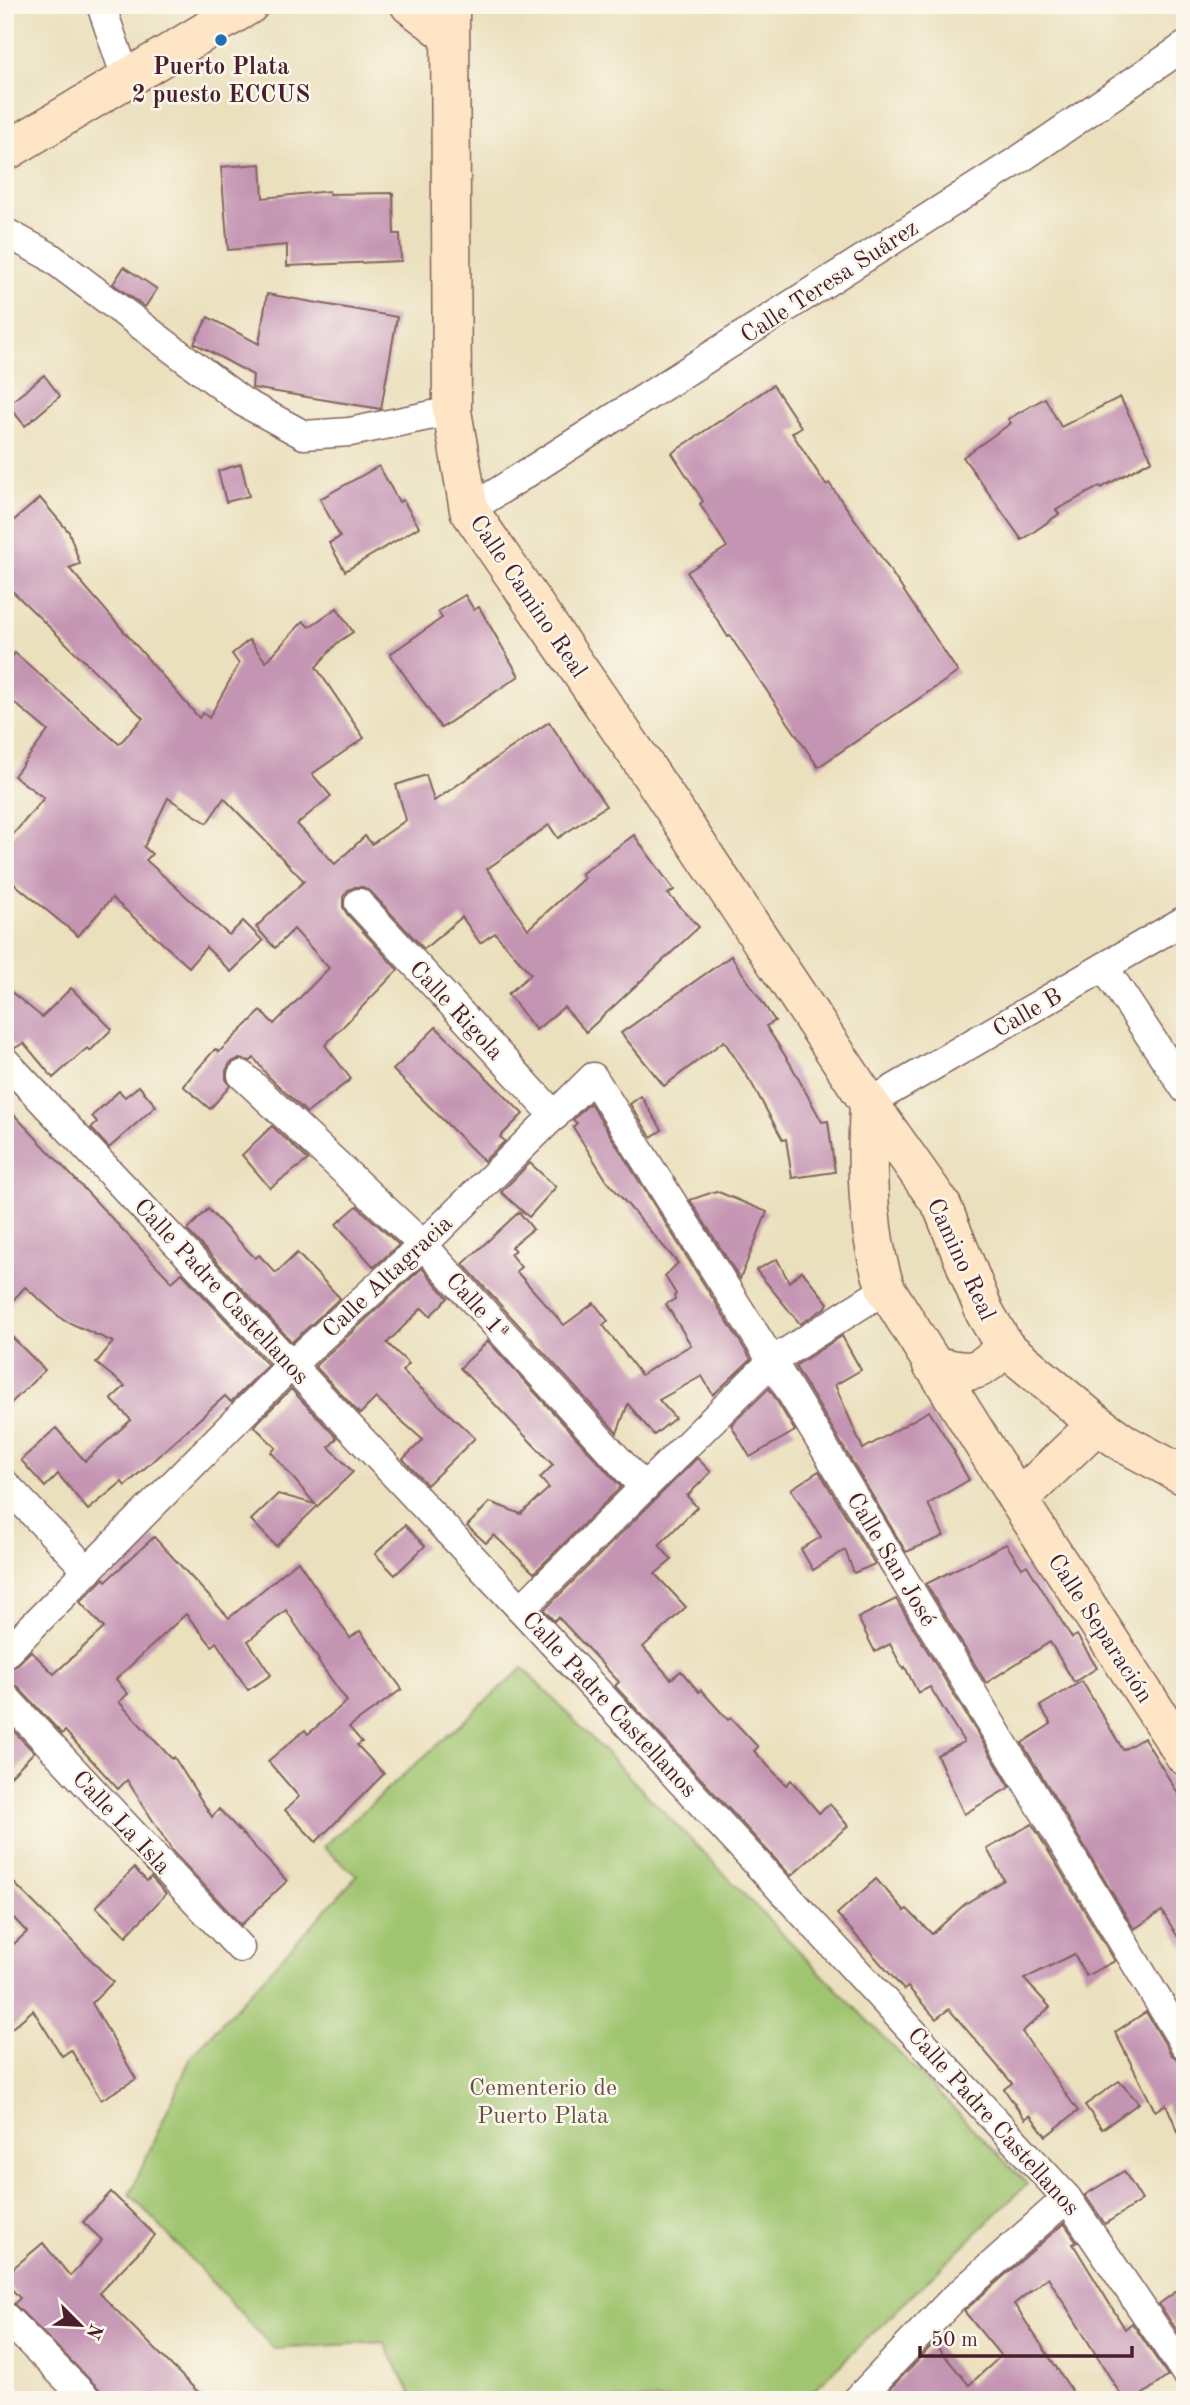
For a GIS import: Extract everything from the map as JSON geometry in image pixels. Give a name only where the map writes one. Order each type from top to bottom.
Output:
[{"type":"street","points":[[101,5],[126,78]]},
{"type":"street","points":[[5,152],[249,5]]},
{"type":"street","points":[[410,5],[449,20]]},
{"type":"street","name":"Calle Camino Real","points":[[449,20],[452,411],[469,510],[639,757],[869,1104]]},
{"type":"street","name":"Calle Teresa Suárez","points":[[469,510],[1023,157],[1185,46]]},
{"type":"street","points":[[5,232],[49,256],[243,402],[304,435],[350,432],[452,411]]},
{"type":"street","name":"Calle Rigola","points":[[359,903],[555,1116]]},
{"type":"street","name":"Calle B","points":[[869,1104],[1185,920]]},
{"type":"street","points":[[1104,967],[1185,1089]]},
{"type":"street","name":"Calle Padre Castellanos","points":[[5,1061],[521,1609],[1067,2198],[1185,2372]]},
{"type":"street","name":"Calle 1ª","points":[[242,1075],[423,1245],[643,1488]]},
{"type":"street","name":"Calle Altagracia","points":[[5,1654],[291,1364],[423,1245],[593,1077]]},
{"type":"street","name":"Calle San José","points":[[593,1077],[772,1361],[1185,2045]]},
{"type":"street","name":"Calle Separación","points":[[869,1104],[866,1157],[876,1263],[886,1289],[1018,1500],[1185,1756]]},
{"type":"street","name":"Camino Real","points":[[869,1104],[942,1206],[985,1313],[1005,1347],[1097,1424],[1125,1444],[1185,1476]]},
{"type":"street","points":[[521,1609],[772,1361],[886,1289]]},
{"type":"street","points":[[932,1365],[975,1372],[986,1366],[1005,1347]]},
{"type":"street","points":[[1018,1500],[1097,1424]]},
{"type":"street","points":[[5,1484],[88,1571]]},
{"type":"street","name":"Calle La Isla","points":[[5,1697],[240,1948]]},
{"type":"street","points":[[857,2400],[951,2301],[1067,2198]]},
{"type":"street","points":[[11,2334],[88,2400]]},
{"type":"green space","name":"Cementerio de Puerto Plata","points":[[523,1668],[1027,2184],[804,2400],[414,2400],[384,2342],[274,2349],[130,2194],[192,2055],[357,1876],[323,1847]]},
{"type":"building","points":[[261,164],[263,198],[329,191],[330,194],[393,193],[394,234],[400,234],[401,261],[287,266],[287,245],[228,250],[221,167]]},
{"type":"building","points":[[124,267],[157,289],[145,307],[113,284]]},
{"type":"building","points":[[267,294],[397,317],[381,409],[252,388],[253,375],[194,343],[208,317],[259,344]]},
{"type":"building","points":[[44,375],[60,396],[25,426],[8,405]]},
{"type":"building","points":[[773,385],[801,427],[792,433],[826,485],[829,483],[873,545],[958,672],[818,767],[730,636],[728,637],[687,572],[727,547],[700,504],[703,501],[672,453]]},
{"type":"building","points":[[1120,397],[1152,460],[1056,510],[1059,514],[1022,540],[963,457],[1011,423],[1008,419],[1045,398],[1061,427]]},
{"type":"building","points":[[241,464],[249,496],[226,502],[218,471]]},
{"type":"building","points":[[379,466],[399,502],[403,500],[419,527],[345,571],[329,543],[340,537],[320,499]]},
{"type":"building","points":[[40,498],[69,532],[80,564],[69,568],[199,718],[203,713],[209,718],[239,664],[232,654],[249,640],[266,662],[303,621],[309,627],[337,608],[353,632],[337,643],[316,667],[364,738],[312,774],[331,796],[297,824],[335,864],[365,836],[372,844],[406,820],[396,785],[426,775],[434,801],[549,722],[606,806],[558,838],[549,825],[487,869],[528,929],[584,878],[581,874],[634,835],[674,890],[668,894],[699,927],[586,1032],[564,1007],[536,1030],[508,994],[531,974],[495,933],[480,943],[462,917],[424,949],[371,892],[363,887],[355,887],[348,890],[343,897],[343,907],[398,970],[325,1045],[351,1079],[307,1113],[267,1075],[254,1058],[251,1061],[238,1059],[230,1063],[226,1071],[230,1086],[210,1109],[183,1086],[215,1049],[219,1052],[261,1011],[274,1024],[329,968],[294,929],[275,948],[256,927],[304,881],[224,798],[207,823],[168,798],[144,847],[152,854],[146,860],[229,935],[243,921],[263,941],[231,972],[206,947],[189,967],[112,898],[78,936],[5,876],[5,844],[44,798],[14,776],[48,731],[5,695],[5,665],[15,653],[119,744],[143,718],[5,584],[5,528]]},
{"type":"building","points":[[465,595],[474,610],[479,607],[519,676],[441,728],[390,654],[442,618],[438,611]]},
{"type":"building","points":[[731,956],[775,1021],[766,1026],[822,1122],[828,1121],[835,1172],[792,1178],[786,1139],[783,1140],[724,1041],[664,1086],[621,1033]]},
{"type":"building","points":[[5,987],[42,1017],[71,988],[112,1029],[90,1051],[87,1048],[53,1078],[24,1043],[15,1048],[5,1035]]},
{"type":"building","points":[[436,1027],[523,1114],[500,1137],[505,1141],[484,1161],[393,1070]]},
{"type":"building","points":[[139,1086],[156,1106],[109,1148],[91,1128],[97,1122],[92,1116],[119,1091],[125,1097]]},
{"type":"building","points":[[641,1096],[662,1130],[651,1137],[630,1104]]},
{"type":"building","points":[[590,1103],[751,1359],[713,1395],[702,1376],[659,1400],[675,1418],[654,1435],[628,1404],[617,1433],[463,1264],[519,1212],[533,1229],[511,1247],[515,1250],[510,1254],[521,1267],[516,1271],[564,1325],[594,1303],[608,1321],[603,1325],[641,1375],[691,1345],[666,1304],[675,1299],[676,1294],[665,1276],[678,1263],[607,1181],[573,1127],[577,1123],[573,1120]]},
{"type":"building","points":[[5,1105],[172,1282],[182,1273],[268,1365],[231,1402],[225,1396],[125,1486],[122,1482],[88,1510],[58,1474],[45,1487],[21,1460],[56,1428],[85,1461],[131,1420],[111,1399],[125,1386],[96,1363],[113,1342],[63,1320],[25,1287],[5,1309]]},
{"type":"building","points":[[272,1126],[308,1160],[270,1188],[242,1155]]},
{"type":"building","points":[[530,1163],[556,1187],[529,1217],[501,1192]]},
{"type":"building","points":[[716,1191],[767,1212],[740,1279],[690,1200]]},
{"type":"building","points":[[357,1206],[399,1245],[374,1267],[336,1224]]},
{"type":"building","points":[[208,1209],[255,1258],[259,1255],[276,1273],[297,1253],[340,1298],[292,1342],[187,1230]]},
{"type":"building","points":[[777,1259],[789,1282],[802,1271],[828,1303],[800,1324],[756,1270]]},
{"type":"building","points":[[422,1268],[448,1298],[430,1316],[422,1308],[387,1343],[409,1364],[402,1371],[475,1438],[427,1485],[403,1459],[423,1440],[376,1398],[360,1414],[315,1366]]},
{"type":"building","points":[[5,1330],[45,1370],[5,1409]]},
{"type":"building","points":[[842,1336],[861,1370],[835,1385],[863,1449],[929,1411],[969,1480],[928,1504],[944,1536],[906,1552],[795,1366]]},
{"type":"building","points":[[488,1341],[621,1487],[534,1573],[494,1535],[486,1543],[467,1526],[490,1502],[521,1514],[549,1488],[540,1478],[553,1465],[460,1368]]},
{"type":"building","points":[[769,1388],[795,1431],[750,1457],[731,1425]]},
{"type":"building","points":[[291,1389],[337,1438],[329,1447],[353,1472],[276,1546],[251,1520],[278,1494],[315,1504],[271,1452],[276,1448],[254,1426]]},
{"type":"building","points":[[697,1458],[711,1472],[687,1496],[697,1507],[659,1545],[672,1560],[655,1574],[686,1607],[643,1647],[671,1679],[681,1671],[728,1720],[731,1718],[758,1747],[754,1751],[786,1785],[791,1780],[819,1813],[830,1804],[848,1826],[791,1876],[615,1686],[619,1682],[558,1617],[554,1621],[544,1610]]},
{"type":"building","points":[[819,1471],[875,1564],[854,1573],[845,1550],[813,1570],[801,1549],[821,1537],[791,1489]]},
{"type":"building","points":[[405,1525],[425,1546],[395,1575],[375,1554]]},
{"type":"building","points":[[154,1537],[229,1618],[298,1561],[350,1638],[360,1631],[402,1689],[349,1727],[362,1742],[357,1745],[384,1774],[316,1842],[285,1810],[299,1797],[268,1761],[305,1730],[308,1734],[347,1701],[286,1610],[248,1641],[271,1675],[248,1690],[216,1642],[212,1646],[186,1614],[116,1679],[128,1694],[119,1702],[172,1759],[174,1757],[212,1817],[219,1809],[287,1881],[241,1925],[173,1852],[127,1780],[118,1789],[65,1731],[62,1734],[17,1686],[5,1681],[5,1670],[16,1666],[31,1651],[54,1674],[104,1628],[80,1602],[104,1578],[106,1581]]},
{"type":"building","points":[[1006,1544],[1022,1568],[1027,1565],[1072,1638],[1077,1635],[1097,1668],[1074,1682],[1050,1642],[986,1683],[926,1584]]},
{"type":"building","points":[[896,1599],[1010,1787],[964,1814],[937,1755],[964,1742],[930,1687],[918,1693],[890,1644],[875,1652],[858,1618]]},
{"type":"building","points":[[1082,1681],[1123,1750],[1144,1738],[1185,1805],[1185,1949],[1162,1911],[1134,1929],[1022,1743],[1051,1724],[1040,1706]]},
{"type":"building","points":[[5,1722],[34,1752],[5,1782]]},
{"type":"building","points":[[1032,1824],[1115,1961],[1086,1976],[1074,1954],[1024,1979],[1050,2007],[1022,2032],[1078,2111],[1046,2136],[1030,2115],[1025,2119],[1004,2089],[1012,2083],[949,2009],[936,2019],[908,1987],[904,1990],[837,1914],[876,1879],[905,1911],[907,1909],[932,1934],[965,1904],[1004,1880],[987,1849]]},
{"type":"building","points":[[134,1868],[147,1881],[151,1877],[166,1894],[126,1936],[96,1907]]},
{"type":"building","points":[[5,1874],[113,1982],[92,2003],[136,2079],[101,2100],[71,2050],[62,2056],[33,2010],[5,2034],[5,1952],[27,1932],[5,1909]]},
{"type":"building","points":[[1146,2012],[1171,2054],[1185,2065],[1185,2148],[1166,2104],[1155,2111],[1115,2032]]},
{"type":"building","points":[[1119,2081],[1139,2103],[1102,2129],[1085,2105]]},
{"type":"building","points":[[1124,2171],[1142,2200],[1105,2224],[1085,2195]]},
{"type":"building","points":[[111,2192],[155,2235],[99,2293],[206,2400],[110,2400],[14,2304],[20,2298],[5,2282],[5,2275],[43,2243],[70,2276],[102,2240],[83,2222]]},
{"type":"building","points":[[1064,2223],[1077,2242],[1073,2244],[1125,2329],[1132,2323],[1168,2376],[1135,2400],[1124,2400],[1048,2277],[1014,2304],[1078,2400],[893,2400],[886,2393],[934,2343],[969,2385],[1001,2356],[964,2311]]},
{"type":"building","points":[[1185,2285],[1185,2342],[1159,2304]]},
{"type":"place","name":"Puerto Plata 2 puesto ECCUS","points":[[221,40]]}]
